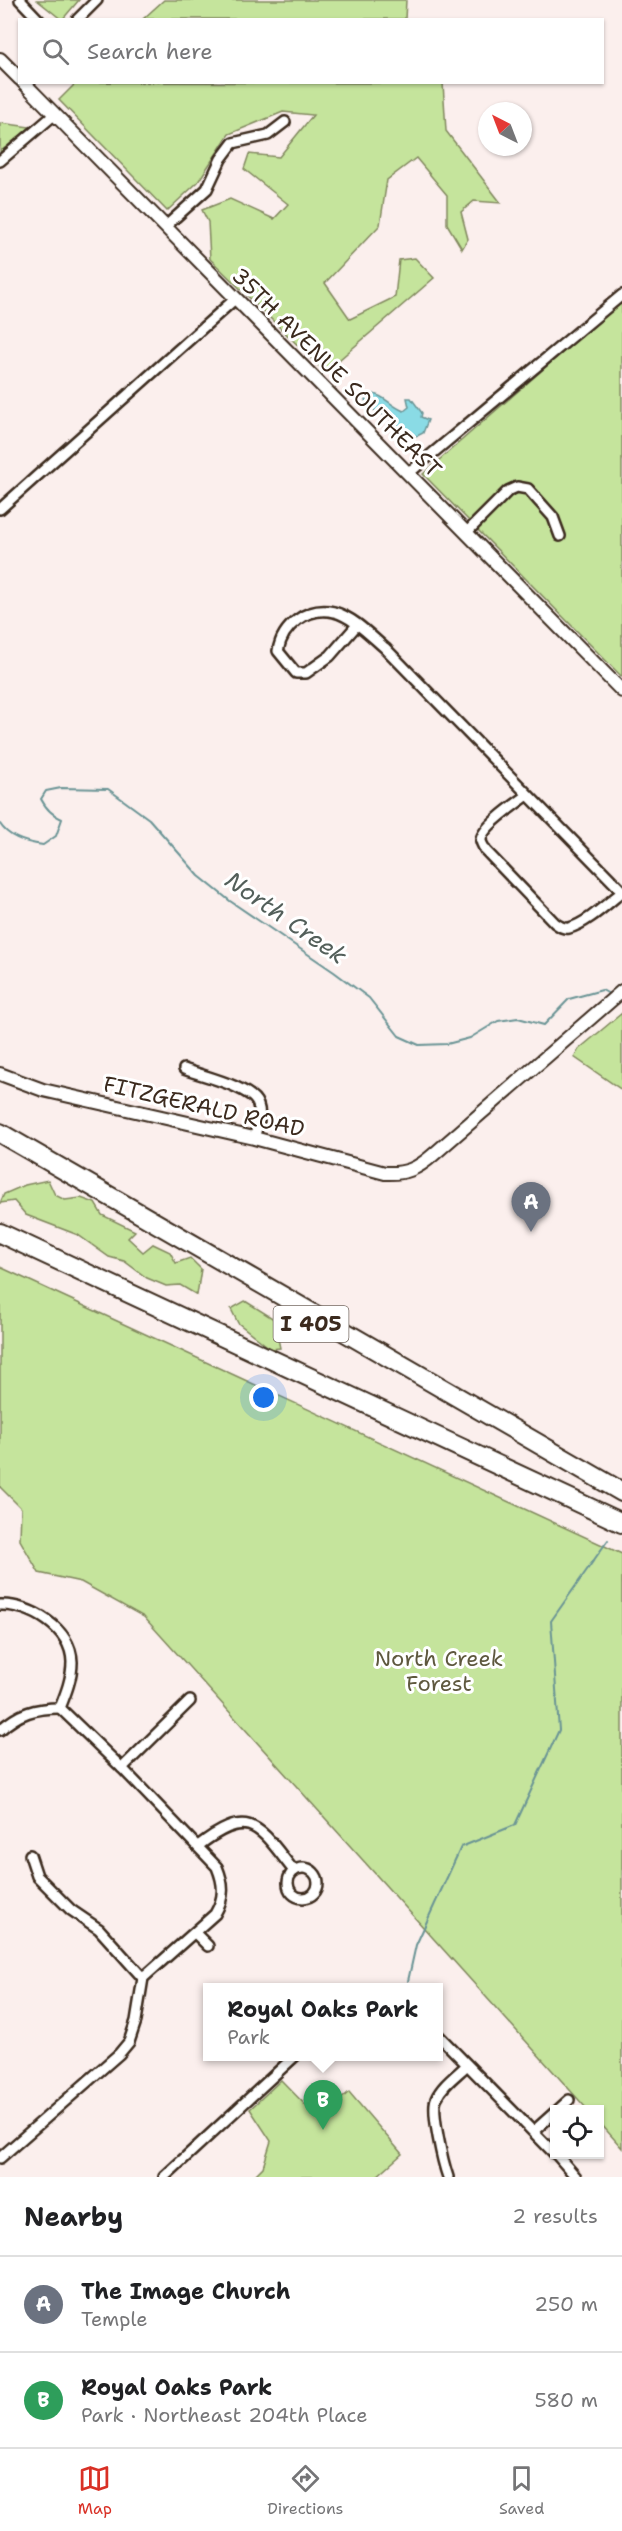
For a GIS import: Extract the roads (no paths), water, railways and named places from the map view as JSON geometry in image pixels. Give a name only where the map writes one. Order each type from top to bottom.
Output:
[{"type":"highway","name":"I 405","points":[[0,1133],[468,1409],[622,1503]]},
{"type":"highway","name":"I 405","points":[[0,1145],[468,1409],[622,1492]]},
{"type":"highway","name":"I 405","points":[[0,1233],[622,1523]]},
{"type":"highway","name":"I 405","points":[[0,1242],[622,1530]]},
{"type":"street","points":[[20,0],[37,18]]},
{"type":"street","points":[[79,18],[98,0]]},
{"type":"street","points":[[0,59],[18,77]]},
{"type":"street","name":"35TH AVENUE SOUTHEAST","points":[[25,84],[166,226],[234,299],[622,690]]},
{"type":"street","points":[[0,161],[55,114]]},
{"type":"street","points":[[166,226],[207,189],[221,159],[233,143],[267,135],[285,122]]},
{"type":"street","points":[[409,473],[622,295]]},
{"type":"street","points":[[0,509],[234,299]]},
{"type":"street","points":[[467,532],[508,491],[517,487],[528,489],[553,517],[560,536]]},
{"type":"street","points":[[357,625],[330,656],[306,673],[296,673],[278,651],[286,628],[303,617],[318,612],[333,612],[357,625],[384,648],[528,795],[622,892],[599,911],[569,928],[563,928],[555,923],[485,850],[482,842],[484,833],[528,795]]},
{"type":"street","name":"FITZGERALD ROAD","points":[[0,1074],[43,1090],[254,1138],[385,1173],[400,1173],[411,1171],[433,1155],[551,1051],[608,1005],[622,990]]},
{"type":"street","points":[[184,1070],[246,1091],[254,1098],[260,1116],[254,1138]]},
{"type":"street","points":[[0,1605],[26,1608],[56,1629],[67,1643],[72,1660],[69,1684],[60,1708]]},
{"type":"street","points":[[122,1768],[190,1701]]},
{"type":"street","points":[[0,1730],[13,1718],[27,1712],[60,1708]]},
{"type":"street","points":[[0,2158],[119,2054],[129,2042],[136,2021],[143,1978],[215,1914],[224,1892],[217,1867],[122,1768],[60,1708]]},
{"type":"street","points":[[198,1846],[227,1825],[246,1824],[256,1827],[266,1836],[294,1871]]},
{"type":"street","points":[[30,1855],[37,1876],[71,1910],[99,1929],[143,1978]]},
{"type":"street","points":[[195,1933],[208,1946]]},
{"type":"street","points":[[443,2041],[550,2147]]},
{"type":"street","points":[[164,2177],[290,2061]]},
{"type":"street","points":[[448,2177],[438,2133],[435,2101],[443,2088],[467,2065]]},
{"type":"street","points":[[563,2105],[569,2100]]},
{"type":"street","points":[[535,2130],[550,2117]]},
{"type":"street","points":[[560,2159],[576,2177]]},
{"type":"water","points":[[368,393],[383,398],[404,411],[409,407],[407,398],[411,398],[422,413],[421,417],[428,420],[423,433],[417,436],[408,434],[388,417],[370,408],[365,400]]},
{"type":"waterway","name":"North Creek","points":[[0,824],[8,833],[19,839],[43,845],[56,836],[62,819],[45,806],[41,799],[46,791],[61,788],[108,789],[149,819],[199,876],[230,901],[369,998],[399,1036],[419,1045],[447,1044],[470,1038],[498,1021],[518,1018],[544,1025],[569,999],[602,990],[611,995]]},
{"type":"waterway","points":[[408,1981],[416,1945],[461,1847],[515,1825],[559,1730],[551,1621],[608,1540]]},
{"type":"place","name":"The Image Church","points":[[531,1232]]},
{"type":"place","name":"Royal Oaks Park","points":[[323,2130]]},
{"type":"park label","name":"North Creek Forest","points":[[439,1670]]}]
